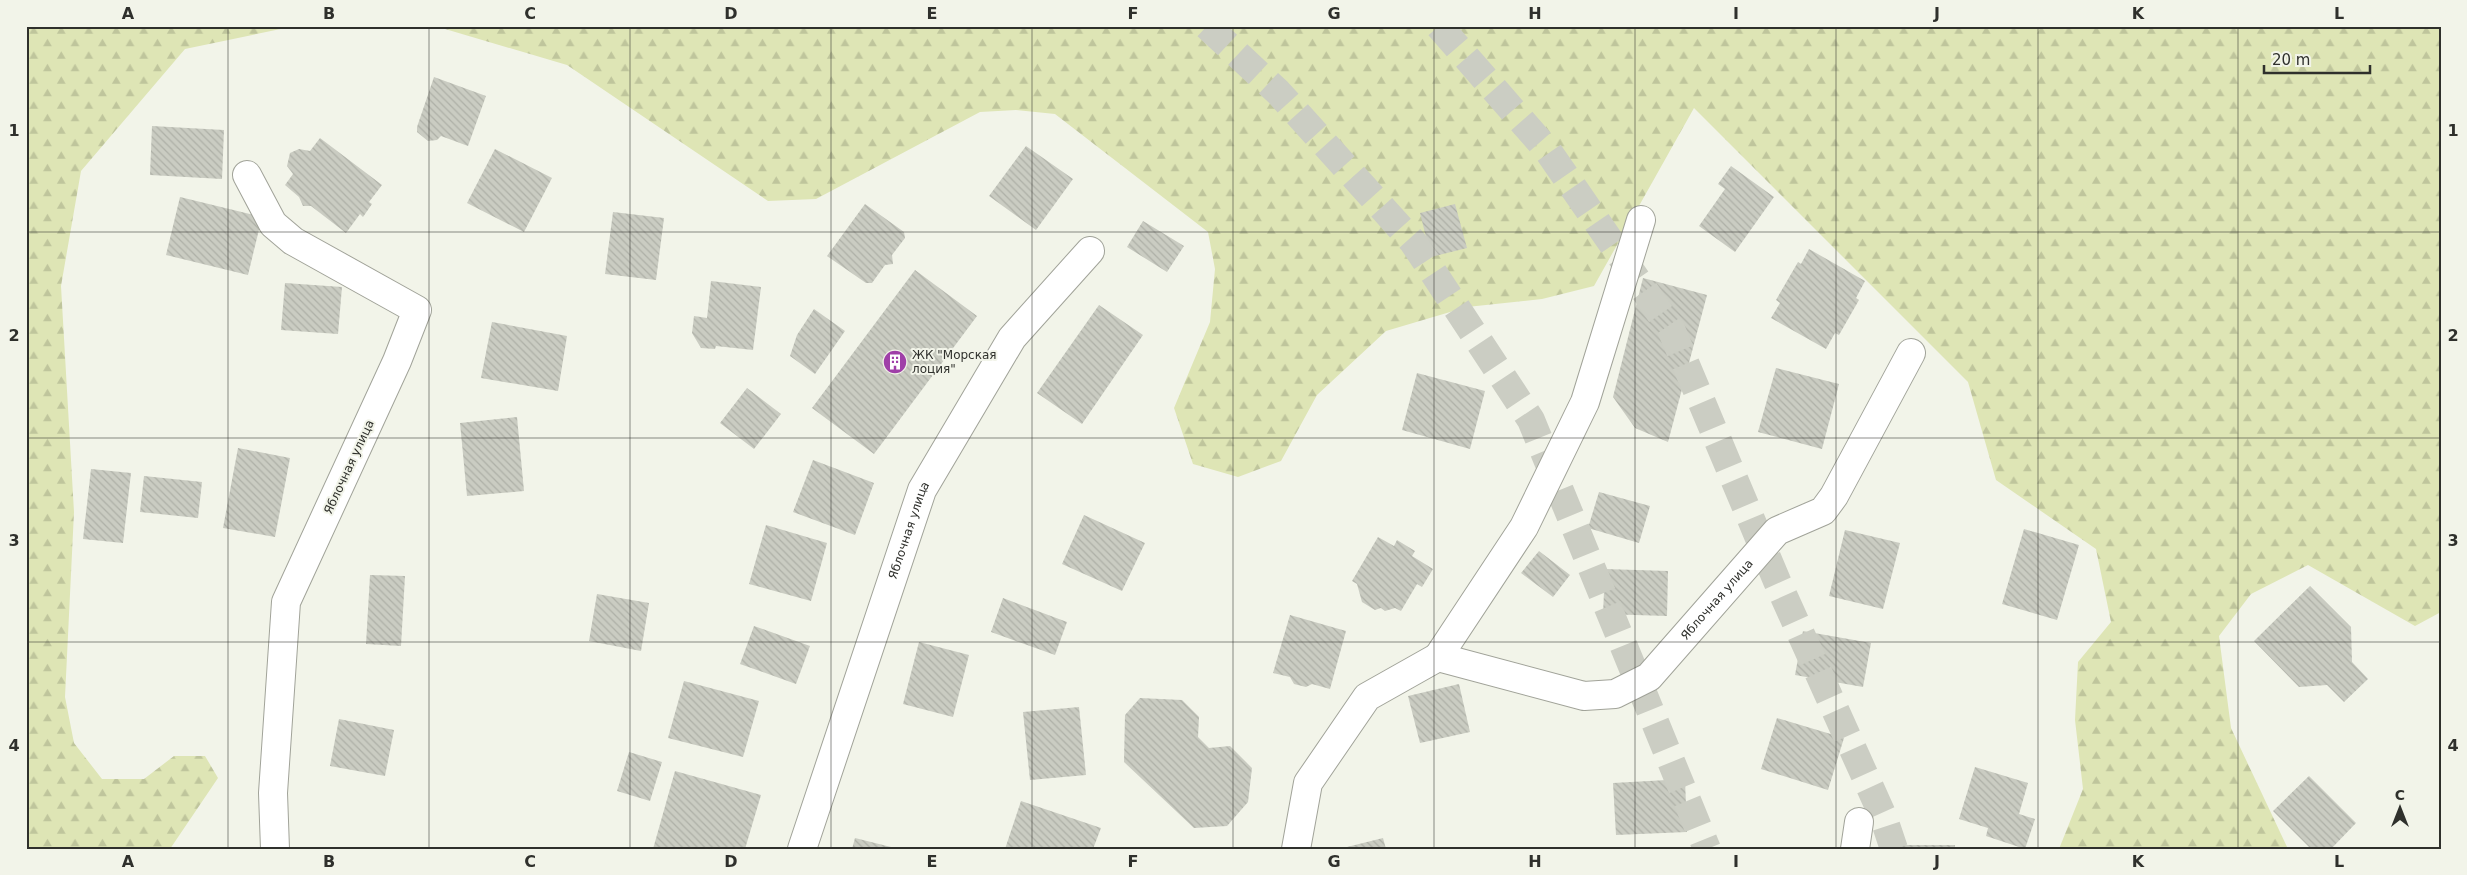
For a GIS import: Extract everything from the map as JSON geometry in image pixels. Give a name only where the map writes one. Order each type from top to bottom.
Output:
[{"type":"street","name":"Яблочная улица","points":[[247,175],[273,224],[293,240],[417,310],[393,370],[286,602],[273,793],[275,849]]},
{"type":"street","points":[[1296,849],[1308,783],[1368,697],[1438,657],[1524,527],[1585,402],[1641,220]]},
{"type":"street","name":"Яблочная улица","points":[[802,849],[922,490],[1012,338],[1090,251]]},
{"type":"street","name":"Яблочная улица","points":[[1438,657],[1584,696],[1615,694],[1648,677],[1776,531],[1823,511],[1834,496],[1912,353]]},
{"type":"street","points":[[1855,849],[1859,822]]},
{"type":"green space","points":[[26,26],[295,26],[185,49],[81,171],[61,286],[74,512],[65,697],[74,743],[102,779],[144,779],[174,756],[205,756],[218,778],[170,849],[26,849]]},
{"type":"green space","points":[[435,26],[2441,26],[2441,612],[2415,626],[2308,565],[2251,594],[2219,636],[2231,728],[2288,849],[2059,849],[2083,789],[2075,720],[2078,662],[2111,622],[2096,549],[1996,480],[1968,382],[1694,108],[1594,286],[1542,299],[1467,307],[1386,331],[1317,395],[1281,461],[1238,477],[1193,464],[1174,408],[1210,322],[1215,269],[1208,232],[1055,114],[1016,110],[980,112],[816,199],[768,201],[567,65]]},
{"type":"building","points":[[434,77],[486,96],[468,146],[441,136],[437,140],[428,141],[417,132]]},
{"type":"building","points":[[152,126],[224,130],[222,179],[150,175]]},
{"type":"building","points":[[320,138],[382,185],[369,202],[372,204],[363,217],[360,214],[346,233],[311,206],[303,206],[299,197],[285,185],[293,174],[287,166],[290,153],[299,149],[310,151]]},
{"type":"building","points":[[1026,146],[1073,179],[1036,230],[989,196]]},
{"type":"building","points":[[495,149],[552,178],[524,232],[467,203]]},
{"type":"building","points":[[1731,166],[1774,197],[1735,252],[1699,226],[1725,189],[1718,184]]},
{"type":"building","points":[[180,197],[262,217],[248,275],[166,255]]},
{"type":"building","points":[[865,204],[904,232],[905,238],[892,255],[893,264],[885,265],[872,283],[866,283],[827,256]]},
{"type":"building","points":[[1455,204],[1467,248],[1431,257],[1420,213]]},
{"type":"building","points":[[613,212],[664,218],[656,280],[605,274]]},
{"type":"building","points":[[1143,221],[1184,246],[1167,272],[1127,247]]},
{"type":"building","points":[[1809,249],[1865,281],[1856,298],[1859,300],[1839,335],[1835,333],[1826,349],[1771,318],[1780,303],[1776,300],[1798,262],[1801,264]]},
{"type":"building","name":"ЖК \"Морская лоция\"","points":[[915,270],[977,316],[874,454],[812,408]]},
{"type":"building","points":[[1643,278],[1707,295],[1668,442],[1635,428],[1613,397]]},
{"type":"building","points":[[711,281],[761,287],[753,350],[716,346],[715,349],[701,348],[692,333],[694,316],[707,318]]},
{"type":"building","points":[[285,283],[342,287],[338,334],[281,330]]},
{"type":"building","points":[[1099,305],[1143,335],[1082,424],[1037,393]]},
{"type":"building","points":[[814,309],[845,331],[815,374],[790,356],[797,335]]},
{"type":"building","points":[[492,322],[567,336],[558,391],[481,378]]},
{"type":"building","points":[[1776,368],[1839,384],[1822,449],[1758,432]]},
{"type":"building","points":[[1417,373],[1485,391],[1470,449],[1402,430]]},
{"type":"building","points":[[747,388],[781,414],[754,449],[720,423]]},
{"type":"building","points":[[517,417],[524,491],[467,496],[460,423]]},
{"type":"building","points":[[238,448],[290,458],[275,537],[223,528]]},
{"type":"building","points":[[813,460],[874,483],[855,535],[793,512]]},
{"type":"building","points":[[91,469],[131,473],[123,543],[83,539]]},
{"type":"building","points":[[144,476],[202,482],[198,518],[140,512]]},
{"type":"building","points":[[1599,492],[1650,506],[1639,543],[1588,528]]},
{"type":"building","points":[[1084,515],[1145,543],[1122,591],[1062,564]]},
{"type":"building","points":[[766,525],[827,543],[811,601],[749,584]]},
{"type":"building","points":[[2024,529],[2079,545],[2057,620],[2002,604]]},
{"type":"building","points":[[1845,530],[1900,543],[1883,609],[1829,596]]},
{"type":"building","points":[[1378,537],[1394,546],[1397,540],[1415,551],[1412,556],[1433,569],[1422,587],[1417,584],[1401,611],[1395,608],[1385,611],[1381,608],[1375,610],[1362,602],[1357,584],[1352,581]]},
{"type":"building","points":[[1539,551],[1570,575],[1553,597],[1521,573]]},
{"type":"building","points":[[1605,569],[1668,571],[1667,616],[1603,614]]},
{"type":"building","points":[[370,575],[405,576],[401,646],[366,644]]},
{"type":"building","points":[[2310,586],[2351,627],[2352,662],[2368,679],[2344,702],[2327,685],[2299,687],[2254,641]]},
{"type":"building","points":[[597,594],[649,603],[641,651],[589,641]]},
{"type":"building","points":[[1003,598],[1067,622],[1055,655],[991,632]]},
{"type":"building","points":[[1290,615],[1346,631],[1330,689],[1312,684],[1306,687],[1294,684],[1290,677],[1273,673]]},
{"type":"building","points":[[754,626],[810,646],[796,684],[740,664]]},
{"type":"building","points":[[1803,631],[1871,643],[1863,687],[1795,675]]},
{"type":"building","points":[[919,642],[969,655],[953,717],[903,704]]},
{"type":"building","points":[[684,681],[759,701],[743,757],[668,738]]},
{"type":"building","points":[[1459,684],[1470,732],[1420,743],[1408,696]]},
{"type":"building","points":[[1140,698],[1182,700],[1199,717],[1198,737],[1209,748],[1230,746],[1252,768],[1248,802],[1227,826],[1194,828],[1124,762],[1125,715]]},
{"type":"building","points":[[1079,707],[1086,775],[1030,780],[1023,712]]},
{"type":"building","points":[[1777,718],[1844,738],[1828,790],[1761,769]]},
{"type":"building","points":[[339,719],[394,730],[385,776],[330,766]]},
{"type":"building","points":[[629,752],[662,762],[650,801],[617,791]]},
{"type":"building","points":[[1975,767],[2028,783],[2019,814],[2035,819],[2025,849],[1986,836],[1988,828],[1959,819]]},
{"type":"building","points":[[675,771],[761,795],[745,849],[653,849]]},
{"type":"building","points":[[2309,776],[2356,823],[2331,849],[2311,849],[2273,811]]},
{"type":"building","points":[[1685,779],[1687,832],[1616,835],[1613,783]]},
{"type":"building","points":[[1021,801],[1101,828],[1093,849],[1005,849]]},
{"type":"building","points":[[855,838],[895,848],[852,849]]},
{"type":"building","points":[[1383,838],[1386,849],[1343,849],[1343,848]]},
{"type":"building","points":[[1895,845],[1955,845],[1955,849],[1895,849]]},
{"type":"tunnel","points":[[1207,26],[1278,92],[1413,242],[1531,420],[1707,849]]},
{"type":"tunnel","points":[[1439,26],[1548,151],[1671,329],[1777,581],[1883,816],[1894,849]]},
{"type":"place","name":"ЖК \"Морская лоция\"","points":[[895,362]]}]
